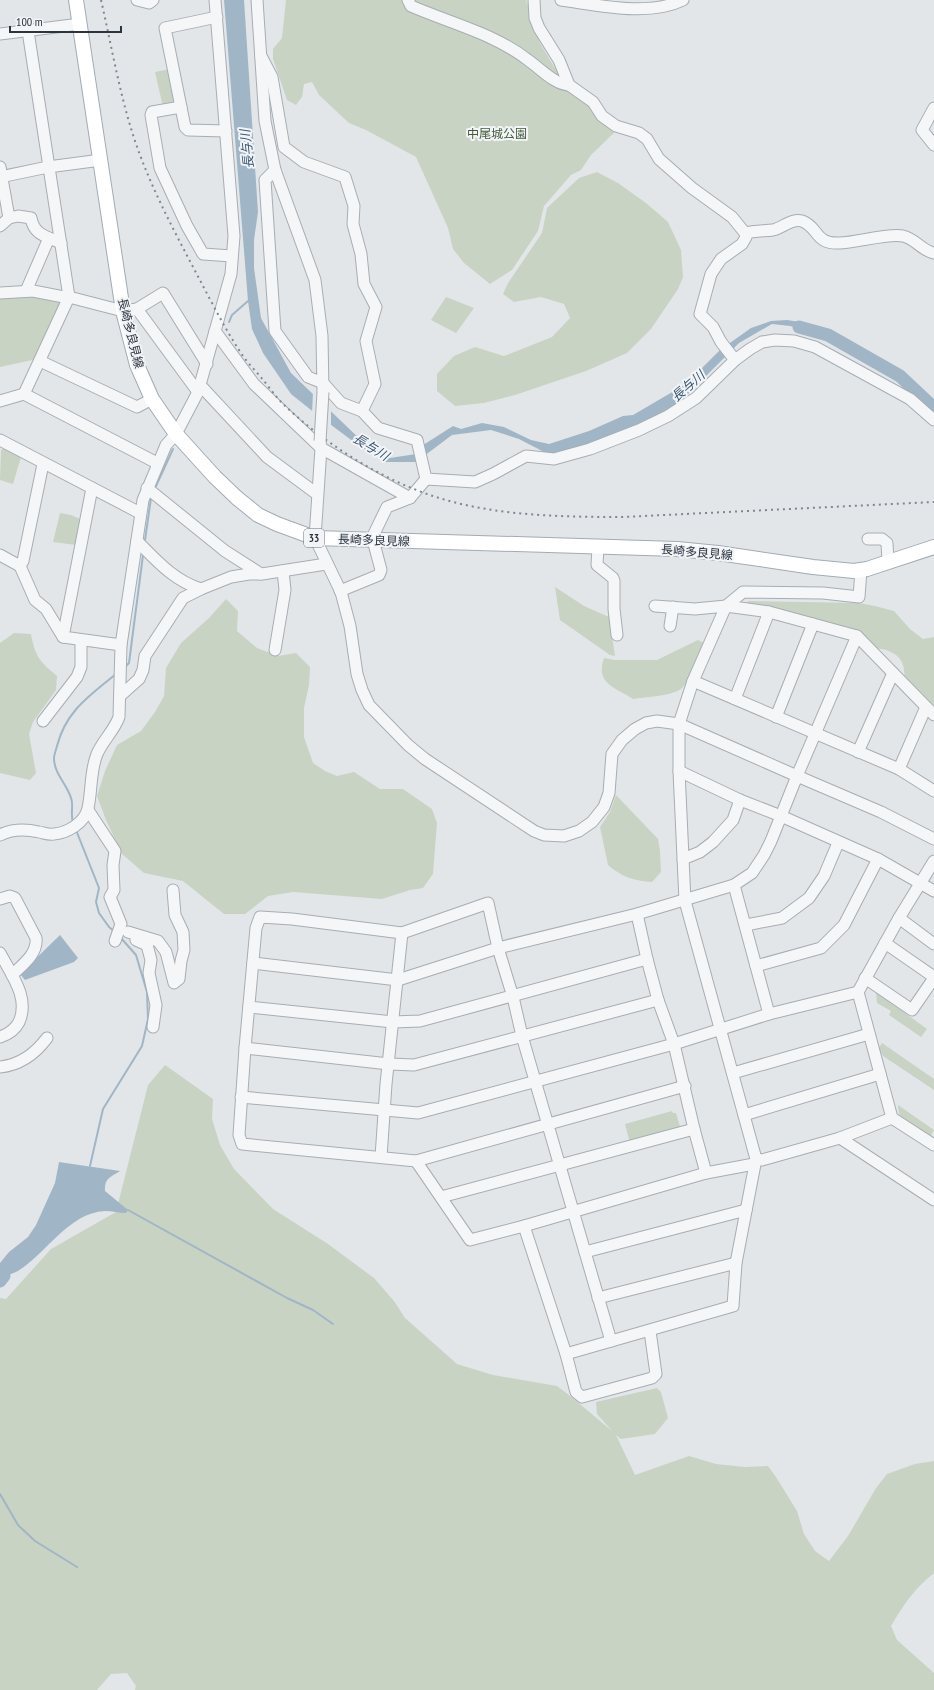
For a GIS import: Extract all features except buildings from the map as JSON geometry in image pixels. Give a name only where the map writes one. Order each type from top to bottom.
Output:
[{"type":"main road","name":"長崎多良見線","points":[[76,0],[123,310],[137,365],[152,399],[176,434],[215,477],[237,498],[258,514],[277,524],[315,538],[676,549],[718,553],[814,568],[854,571],[934,547]]},
{"type":"street","points":[[137,0],[149,3],[153,0]]},
{"type":"street","points":[[0,835],[19,829],[52,835],[64,832],[75,826],[88,810],[93,767],[98,752],[116,726],[119,717],[121,644],[140,513],[147,488],[157,463],[166,445],[176,434],[199,389],[231,274],[234,236],[215,0]]},
{"type":"street","points":[[257,0],[265,120],[275,170],[315,280],[322,336],[323,388],[315,538],[340,592],[350,626],[357,674],[368,705],[408,745],[425,759],[534,831],[544,835],[564,836],[579,831],[592,822],[604,807],[609,793],[612,754],[627,734],[646,723],[657,721],[679,724],[881,812],[934,839]]},
{"type":"street","points":[[408,0],[411,6],[501,43],[526,58],[561,85],[569,85]]},
{"type":"street","points":[[534,0],[533,8],[537,23],[558,60],[569,85],[593,102],[602,116],[616,126],[639,133],[647,139],[659,159],[692,188],[732,217],[745,233],[746,237],[742,244],[721,259],[711,274],[700,314],[712,327],[734,359]]},
{"type":"street","points":[[561,0],[644,10],[663,7],[683,0]]},
{"type":"street","points":[[217,17],[164,28],[185,128],[188,130],[226,131]]},
{"type":"street","points":[[0,34],[80,24]]},
{"type":"street","points":[[0,402],[24,394],[69,298],[28,31]]},
{"type":"street","points":[[261,56],[272,77],[284,146],[304,162],[344,177],[354,206],[353,224],[361,254],[364,284],[376,307],[366,342],[375,384],[362,411]]},
{"type":"street","points":[[181,107],[152,112],[151,115],[160,168],[187,226],[203,254],[232,256]]},
{"type":"street","points":[[934,108],[922,130],[934,145]]},
{"type":"street","points":[[9,218],[0,174],[101,160]]},
{"type":"street","points":[[275,170],[265,180],[275,331],[308,377],[341,403],[362,411],[378,428],[417,440],[426,479]]},
{"type":"street","points":[[0,226],[9,218],[18,216],[31,218],[34,229],[61,243]]},
{"type":"street","points":[[745,233],[774,230],[800,220],[811,226],[819,238],[827,242],[839,243],[900,235],[911,238],[929,252],[934,253]]},
{"type":"street","points":[[26,291],[49,238]]},
{"type":"street","points":[[0,293],[26,291],[69,298],[123,310],[137,309],[163,293],[207,364]]},
{"type":"street","points":[[137,309],[199,389],[267,457],[317,494]]},
{"type":"street","points":[[216,331],[254,384],[320,445],[410,498]]},
{"type":"street","points":[[426,479],[475,482],[526,456],[554,459],[590,449],[639,430],[668,416],[696,398],[734,359],[762,342],[775,340],[794,341],[821,350],[910,399],[934,420]]},
{"type":"street","points":[[40,361],[137,407],[152,399]]},
{"type":"street","points":[[24,394],[157,463]]},
{"type":"street","points":[[0,440],[43,464],[140,513]]},
{"type":"street","points":[[20,566],[23,561],[43,464]]},
{"type":"street","points":[[340,592],[379,575],[381,570],[372,540],[387,508],[410,498],[426,479]]},
{"type":"street","points":[[63,637],[92,488]]},
{"type":"street","points":[[147,488],[224,551],[262,574]]},
{"type":"street","points":[[868,539],[882,540],[887,543],[888,562]]},
{"type":"street","points":[[137,541],[174,576],[191,586],[200,589]]},
{"type":"street","points":[[598,547],[597,565],[613,578],[614,581],[614,609],[618,635]]},
{"type":"street","points":[[0,555],[20,566],[36,600],[46,609],[63,637],[121,644]]},
{"type":"street","points":[[120,696],[139,679],[143,670],[145,656],[184,598],[200,589],[231,577],[284,571],[326,564]]},
{"type":"street","points":[[566,1354],[733,1306],[736,1263],[755,1161],[733,1073],[685,901],[679,771],[679,724],[693,681],[726,606],[743,592],[823,593],[858,597],[861,570]]},
{"type":"street","points":[[275,650],[285,590],[284,571]]},
{"type":"street","points":[[655,606],[695,609],[726,606],[769,612],[857,636],[930,711],[899,769]]},
{"type":"street","points":[[670,626],[673,607]]},
{"type":"street","points":[[735,699],[769,612]]},
{"type":"street","points":[[776,717],[813,624]]},
{"type":"street","points":[[254,963],[398,980],[498,948],[637,914],[685,901],[734,885],[752,873],[764,855],[857,636]]},
{"type":"street","points":[[43,721],[77,677],[81,667],[81,640]]},
{"type":"street","points":[[858,752],[893,673]]},
{"type":"street","points":[[693,681],[899,769],[933,787]]},
{"type":"street","points":[[679,771],[740,800],[781,816],[878,859],[934,892]]},
{"type":"street","points":[[683,859],[700,852],[713,842],[732,820],[740,800]]},
{"type":"street","points":[[88,810],[115,851],[113,865],[114,890],[110,897],[119,933]]},
{"type":"street","points":[[746,924],[782,918],[808,898],[824,876],[838,842]]},
{"type":"street","points":[[756,966],[821,948],[844,925],[878,859]]},
{"type":"street","points":[[934,861],[885,943],[858,992],[892,1118],[934,1145]]},
{"type":"street","points":[[734,885],[746,924],[769,1014]]},
{"type":"street","points":[[119,933],[158,941],[166,952],[174,983],[179,979],[184,950],[183,932],[175,915],[173,890]]},
{"type":"street","points":[[0,900],[10,896],[15,898],[36,938],[37,945],[33,953],[12,976]]},
{"type":"street","points":[[611,1341],[598,1298],[548,1124],[536,1081],[522,1036],[514,997],[498,948],[488,904],[402,933],[292,919],[260,917],[256,928],[241,1097],[239,1135],[242,1144],[416,1161],[548,1124],[685,1086]]},
{"type":"street","points":[[637,914],[646,959],[658,1000],[674,1044],[685,1086],[694,1130],[706,1173]]},
{"type":"street","points":[[900,918],[934,944]]},
{"type":"street","points":[[119,933],[147,945],[151,960],[149,973],[156,1005],[153,1027]]},
{"type":"street","points":[[381,1157],[384,1109],[402,933]]},
{"type":"street","points":[[865,978],[912,1010],[934,977],[885,943]]},
{"type":"street","points":[[0,953],[20,992],[23,1003],[22,1015],[16,1027],[8,1034],[0,1037]]},
{"type":"street","points":[[249,1007],[393,1022],[420,1021],[514,997],[646,959]]},
{"type":"street","points":[[241,1097],[418,1112],[674,1044],[769,1014],[858,992]]},
{"type":"street","points":[[245,1048],[389,1064],[414,1065],[658,1000]]},
{"type":"street","points":[[733,1073],[869,1034]]},
{"type":"street","points":[[0,1067],[15,1064],[24,1060],[34,1053],[47,1038]]},
{"type":"street","points":[[744,1114],[880,1074]]},
{"type":"street","points":[[416,1161],[470,1240],[524,1226],[706,1173],[762,1160],[840,1138],[892,1118]]},
{"type":"street","points":[[441,1198],[560,1164],[694,1130]]},
{"type":"street","points":[[840,1138],[934,1200]]},
{"type":"street","points":[[585,1252],[746,1210]]},
{"type":"street","points":[[524,1226],[566,1354],[576,1392],[582,1397],[652,1378],[656,1374],[650,1331]]},
{"type":"street","points":[[598,1298],[736,1263]]},
{"type":"green space","name":"中尾城公園","points":[[286,0],[526,0],[540,43],[562,80],[601,108],[617,130],[591,155],[581,170],[571,175],[544,206],[538,231],[512,270],[490,284],[464,263],[453,249],[448,228],[416,157],[366,130],[349,123],[319,95],[312,82],[304,84],[302,97],[296,105],[287,100],[273,59],[273,49],[282,38]]},
{"type":"green space","points":[[170,69],[178,104],[163,107],[155,72]]},
{"type":"green space","points":[[597,172],[618,183],[646,203],[668,222],[681,250],[683,277],[678,289],[651,329],[627,353],[586,371],[515,395],[484,403],[455,406],[437,391],[437,374],[454,356],[475,347],[504,356],[552,337],[570,318],[564,304],[541,297],[514,302],[503,294],[508,283],[542,233],[547,208],[579,178]]},
{"type":"green space","points":[[36,294],[62,303],[37,359],[0,367],[0,297]]},
{"type":"green space","points":[[446,297],[474,308],[456,333],[431,320]]},
{"type":"green space","points":[[4,448],[21,457],[13,484],[0,480],[1,450]]},
{"type":"green space","points":[[60,513],[71,515],[80,519],[76,545],[53,542]]},
{"type":"green space","points":[[555,587],[584,606],[609,617],[615,656],[610,655],[560,620]]},
{"type":"green space","points":[[226,599],[238,611],[237,631],[257,648],[278,656],[296,653],[310,667],[309,685],[304,708],[304,737],[313,763],[325,771],[337,776],[354,772],[380,789],[403,789],[432,809],[437,823],[433,874],[423,888],[410,890],[382,899],[293,892],[268,896],[245,914],[224,914],[183,881],[144,873],[122,854],[106,820],[97,796],[105,771],[117,745],[141,731],[155,712],[164,696],[166,668],[181,643],[209,618]]},
{"type":"green space","points":[[748,601],[859,603],[894,611],[910,629],[923,639],[934,637],[934,706],[904,680],[904,672],[901,661],[898,656],[893,653],[744,607]]},
{"type":"green space","points":[[14,633],[31,634],[34,648],[39,658],[57,676],[56,690],[33,722],[29,734],[36,773],[30,780],[0,773],[0,643]]},
{"type":"green space","points":[[698,640],[704,643],[692,673],[682,688],[673,693],[633,699],[608,684],[602,674],[604,658],[615,660],[657,660]]},
{"type":"green space","points":[[616,795],[658,839],[661,872],[652,882],[628,878],[618,873],[608,865],[600,827],[610,812]]},
{"type":"green space","points":[[876,992],[927,1029],[921,1037],[889,1015],[891,1011],[877,1003]]},
{"type":"green space","points":[[882,1043],[934,1079],[934,1090],[883,1056],[879,1048]]},
{"type":"green space","points":[[165,1065],[213,1099],[212,1119],[220,1145],[234,1169],[273,1209],[328,1244],[374,1278],[394,1301],[405,1318],[457,1364],[493,1375],[557,1386],[612,1431],[597,1414],[596,1402],[657,1388],[661,1392],[668,1418],[655,1434],[621,1439],[616,1435],[635,1475],[689,1456],[716,1464],[745,1467],[768,1466],[797,1511],[804,1534],[815,1551],[829,1561],[848,1536],[876,1488],[887,1474],[915,1464],[934,1461],[934,1573],[910,1597],[891,1626],[897,1640],[934,1673],[934,1690],[135,1690],[136,1686],[127,1673],[111,1674],[97,1690],[0,1690],[0,1298],[6,1299],[51,1249],[116,1212],[148,1085]]},
{"type":"green space","points":[[898,1105],[934,1130],[929,1139],[904,1122],[899,1112]]},
{"type":"green space","points":[[672,1111],[673,1113],[676,1113],[681,1130],[630,1143],[625,1124]]},
{"type":"water","points":[[224,0],[244,0],[258,212],[254,240],[254,268],[261,318],[291,373],[364,443],[390,458],[416,454],[420,447],[453,426],[461,429],[482,423],[504,427],[531,440],[549,444],[589,431],[623,416],[633,415],[686,384],[720,350],[751,328],[771,321],[787,320],[800,322],[818,333],[790,326],[772,324],[739,343],[673,409],[629,431],[564,454],[544,452],[519,439],[491,430],[452,435],[416,462],[385,462],[383,457],[362,448],[291,394],[263,353],[252,329],[248,301]]},
{"type":"water","points":[[60,935],[78,958],[74,962],[25,980],[20,974]]},
{"type":"water","points":[[59,1162],[120,1171],[107,1181],[105,1191],[128,1210],[126,1213],[105,1211],[92,1213],[80,1219],[58,1235],[28,1264],[18,1271],[4,1276],[0,1274],[0,1263],[9,1252],[28,1237],[36,1225],[55,1183]]},
{"type":"pier","points":[[313,392],[331,409],[331,428],[312,414]]},
{"type":"waterway","points":[[229,322],[232,315],[248,301]]},
{"type":"waterway","name":"長与川","points":[[799,327],[828,335],[900,376],[934,408]]},
{"type":"waterway","points":[[156,486],[173,449]]},
{"type":"waterway","points":[[145,540],[151,498]]},
{"type":"waterway","points":[[125,667],[129,663],[143,555]]},
{"type":"waterway","points":[[73,822],[72,801],[56,769],[54,758],[55,752],[66,723],[80,705],[116,674]]},
{"type":"waterway","points":[[76,830],[99,888],[96,902],[99,913],[109,927],[115,932]]},
{"type":"waterway","points":[[90,1166],[103,1109],[142,1046],[148,1019],[147,992],[136,955],[121,938]]},
{"type":"waterway","points":[[128,1210],[287,1298],[313,1310],[333,1324]]},
{"type":"waterway","points":[[0,1281],[4,1276]]},
{"type":"waterway","points":[[0,1494],[18,1525],[35,1541],[77,1567]]},
{"type":"railway","points":[[101,0],[125,108],[142,160],[170,222],[234,343],[245,359],[283,404],[317,433],[354,459],[394,480],[436,497],[505,512],[552,516],[623,517],[934,502]]}]
